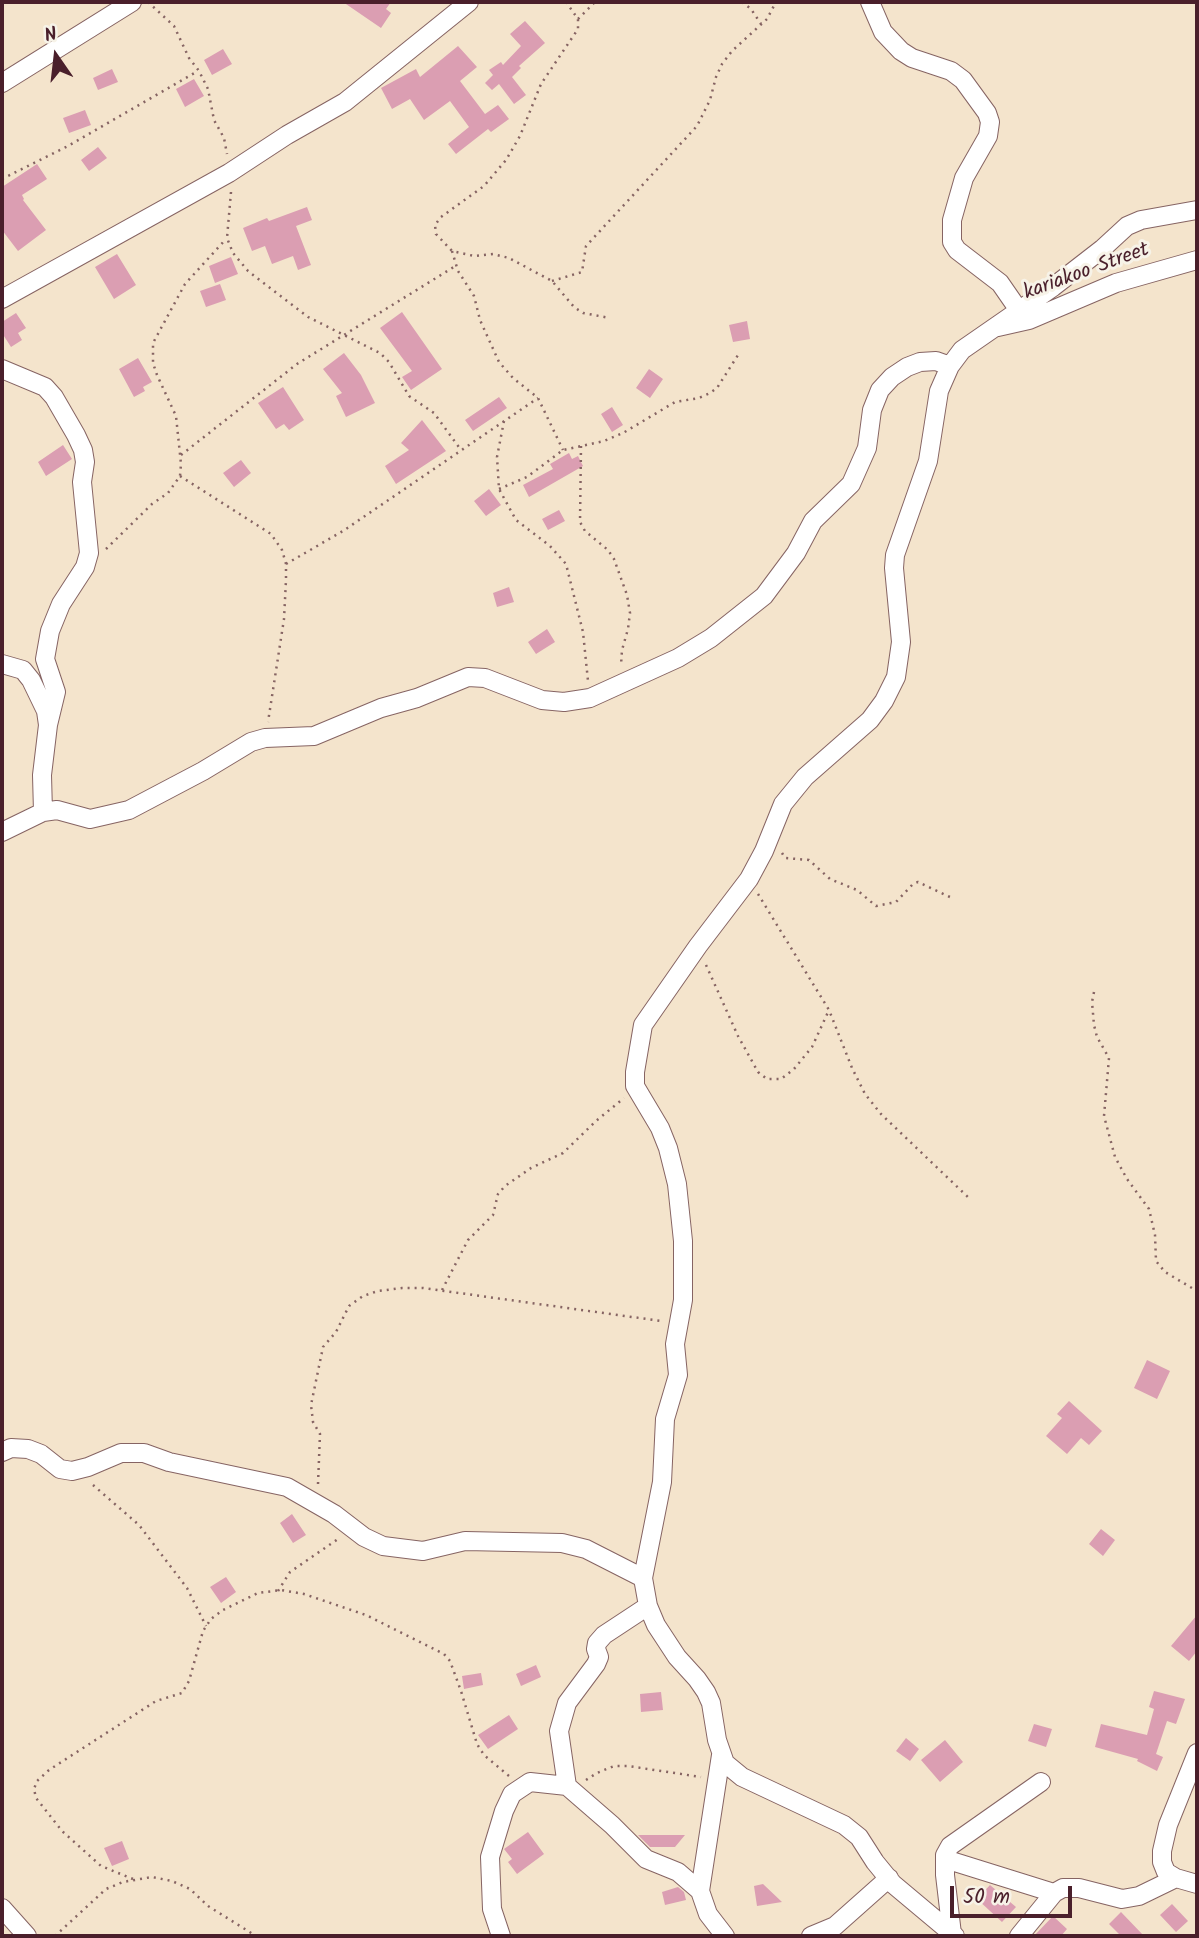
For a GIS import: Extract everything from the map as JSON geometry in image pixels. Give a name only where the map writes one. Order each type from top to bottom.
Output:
[{"type":"street","points":[[2,83],[132,2]]},
{"type":"street","points":[[2,299],[229,173],[287,135],[345,102],[469,2]]},
{"type":"street","points":[[870,2],[883,32],[901,51],[912,58],[951,71],[963,80],[987,113],[990,122],[988,136],[964,178],[951,220],[952,242],[957,250],[1000,283],[1018,309]]},
{"type":"street","points":[[725,1936],[708,1914],[700,1891],[721,1755],[711,1703],[706,1692],[677,1657],[656,1625],[648,1606],[643,1578],[662,1482],[664,1419],[678,1375],[676,1344],[684,1277],[677,1184],[668,1148],[660,1128],[635,1086],[643,1025],[749,879],[790,793],[870,720],[884,701],[895,677],[901,642],[895,555],[928,461],[939,391],[950,366],[962,350],[1093,256],[1127,226],[1140,220],[1197,211]]},
{"type":"street","name":"kariakoo Street","points":[[992,328],[1029,320],[1116,283],[1197,260]]},
{"type":"street","points":[[2,832],[43,812],[57,810],[90,819],[129,810],[203,771],[236,750],[265,738],[314,736],[381,708],[475,676],[542,700],[564,702],[590,698],[678,658],[711,638],[764,596],[796,553],[813,521],[851,484],[867,449],[872,410],[880,390],[892,377],[906,367],[920,362],[936,360],[950,366]]},
{"type":"street","points":[[2,369],[45,387],[54,397],[83,450],[83,498],[89,553],[85,567],[61,604],[46,647],[45,659],[55,692],[42,775],[43,812]]},
{"type":"street","points":[[2,664],[23,670],[32,680],[46,711],[48,725]]},
{"type":"street","points":[[2,1452],[11,1448],[28,1449],[41,1454],[60,1469],[78,1470],[121,1453],[144,1453],[169,1462],[287,1488],[383,1546],[423,1551],[466,1541],[544,1542],[575,1546],[643,1578]]},
{"type":"street","points":[[569,1788],[559,1731],[567,1703],[596,1664],[599,1657],[597,1643],[604,1635],[648,1606]]},
{"type":"street","points":[[1197,1754],[1168,1825],[1162,1851],[1166,1872],[1197,1884]]},
{"type":"street","points":[[721,1755],[732,1770],[743,1777],[844,1825],[859,1837],[889,1878],[953,1935]]},
{"type":"street","points":[[501,1936],[492,1909],[491,1857],[504,1811],[512,1794],[530,1782],[544,1782],[569,1788],[646,1859],[678,1872],[700,1891]]},
{"type":"street","points":[[953,1935],[945,1859],[950,1846],[1041,1782]]},
{"type":"street","points":[[945,1859],[1054,1893]]},
{"type":"street","points":[[811,1936],[835,1926],[889,1878]]},
{"type":"street","points":[[1019,1936],[1054,1893],[1063,1888],[1079,1888],[1122,1899],[1139,1896],[1176,1878]]},
{"type":"street","points":[[2,1908],[27,1936]]},
{"type":"path","points":[[148,2],[174,26],[208,89],[214,120],[225,138],[232,203],[227,238],[233,253],[248,271],[308,317],[380,353],[389,362],[409,396],[434,413],[461,450]]},
{"type":"path","points":[[563,450],[538,398],[499,362],[480,320],[474,296],[452,251],[436,234],[435,225],[450,210],[484,186],[506,160],[520,136],[541,84],[578,29],[578,19],[566,2]]},
{"type":"path","points":[[578,19],[595,2]]},
{"type":"path","points":[[742,2],[751,9],[761,24]]},
{"type":"path","points":[[552,281],[582,272],[586,246],[697,126],[710,100],[722,64],[770,14],[776,2]]},
{"type":"path","points":[[2,179],[68,146],[198,71]]},
{"type":"path","points":[[85,567],[103,553],[152,504],[168,493],[180,476],[181,455],[176,416],[153,363],[153,343],[185,284],[227,238]]},
{"type":"path","points":[[452,251],[474,256],[493,254],[509,258],[552,281],[574,307],[583,313],[610,318]]},
{"type":"path","points":[[181,455],[297,364],[457,265]]},
{"type":"path","points":[[499,489],[527,477],[563,450],[604,441],[624,433],[675,402],[699,398],[710,393],[717,388],[738,355]]},
{"type":"path","points":[[286,564],[343,531],[538,398]]},
{"type":"path","points":[[504,421],[497,457],[499,489],[516,520],[550,546],[566,564],[583,632],[590,698]]},
{"type":"path","points":[[581,446],[580,522],[585,531],[608,550],[614,559],[627,595],[628,629],[620,658],[622,682]]},
{"type":"path","points":[[180,476],[271,534],[282,550],[286,564],[280,652],[265,738]]},
{"type":"path","points":[[770,836],[785,858],[809,860],[830,879],[857,890],[876,906],[896,902],[918,882],[952,898]]},
{"type":"path","points":[[749,879],[829,1010],[852,1068],[873,1104],[971,1200]]},
{"type":"path","points":[[698,946],[738,1036],[758,1072],[767,1079],[781,1079],[794,1069],[812,1046],[829,1010]]},
{"type":"path","points":[[1094,992],[1094,1025],[1097,1037],[1109,1058],[1104,1116],[1115,1157],[1149,1209],[1155,1235],[1156,1261],[1165,1272],[1197,1291]]},
{"type":"path","points":[[442,1290],[468,1240],[493,1215],[498,1194],[505,1186],[531,1168],[563,1153],[635,1086]]},
{"type":"path","points":[[317,1504],[320,1434],[313,1422],[311,1405],[323,1347],[336,1332],[349,1306],[363,1296],[402,1288],[442,1290],[678,1324]]},
{"type":"path","points":[[78,1470],[139,1525],[187,1588],[206,1626]]},
{"type":"path","points":[[278,1591],[290,1572],[353,1529]]},
{"type":"path","points":[[133,1879],[101,1866],[72,1840],[36,1798],[33,1789],[37,1780],[49,1770],[156,1700],[182,1693],[189,1681],[206,1626],[211,1619],[223,1609],[258,1593],[278,1591],[304,1594],[366,1615],[444,1654],[450,1661],[477,1744],[484,1755],[522,1786]]},
{"type":"path","points":[[569,1788],[614,1766],[717,1780]]},
{"type":"path","points":[[55,1936],[106,1889],[133,1879],[152,1877],[190,1889],[208,1906],[256,1936]]},
{"type":"building","points":[[343,2],[391,2],[386,9],[391,13],[381,28]]},
{"type":"building","points":[[525,21],[545,43],[519,66],[521,68],[512,77],[526,95],[514,104],[499,84],[492,90],[485,83],[493,75],[489,70],[501,62],[503,65],[521,46],[510,34]]},
{"type":"building","points":[[458,46],[477,67],[460,81],[485,114],[498,105],[509,119],[491,132],[488,129],[456,154],[448,144],[469,127],[450,101],[424,120],[410,99],[392,109],[381,88],[416,69],[420,77]]},
{"type":"building","points":[[223,49],[232,64],[212,75],[204,60]]},
{"type":"building","points":[[112,69],[118,82],[98,90],[93,78]]},
{"type":"building","points":[[194,79],[204,96],[185,107],[176,89]]},
{"type":"building","points":[[85,110],[91,125],[69,133],[63,118]]},
{"type":"building","points":[[98,147],[107,158],[89,171],[81,160]]},
{"type":"building","points":[[37,164],[47,179],[22,195],[46,230],[18,251],[2,230],[2,187]]},
{"type":"building","points":[[307,207],[312,220],[296,226],[311,265],[298,270],[293,256],[272,264],[265,246],[252,251],[243,228]]},
{"type":"building","points":[[117,254],[136,285],[114,299],[95,267]]},
{"type":"building","points":[[231,257],[238,274],[215,283],[209,266]]},
{"type":"building","points":[[220,284],[226,300],[206,307],[200,291]]},
{"type":"building","points":[[402,312],[442,369],[411,390],[402,377],[412,371],[380,328]]},
{"type":"building","points":[[16,313],[26,328],[18,333],[22,340],[11,347],[2,333],[2,322]]},
{"type":"building","points":[[747,321],[750,339],[733,342],[729,325]]},
{"type":"building","points":[[344,353],[361,375],[375,403],[346,417],[336,396],[342,393],[323,369]]},
{"type":"building","points":[[138,358],[152,382],[143,387],[145,391],[134,397],[119,369]]},
{"type":"building","points":[[649,369],[663,379],[650,398],[636,388]]},
{"type":"building","points":[[283,387],[304,420],[289,430],[284,424],[276,429],[258,403]]},
{"type":"building","points":[[499,397],[507,408],[473,431],[465,420]]},
{"type":"building","points":[[612,407],[623,425],[612,432],[601,414]]},
{"type":"building","points":[[422,420],[446,451],[396,484],[385,466],[409,450],[401,443]]},
{"type":"building","points":[[63,445],[72,459],[46,476],[38,462]]},
{"type":"building","points":[[569,453],[572,459],[578,456],[583,466],[529,497],[523,485],[553,469],[550,464]]},
{"type":"building","points":[[241,460],[251,473],[234,487],[223,473]]},
{"type":"building","points":[[489,489],[501,505],[486,516],[474,501]]},
{"type":"building","points":[[559,510],[565,521],[548,530],[542,519]]},
{"type":"building","points":[[509,587],[514,602],[497,607],[493,593]]},
{"type":"building","points":[[547,629],[555,642],[536,654],[528,642]]},
{"type":"building","points":[[1147,1360],[1170,1371],[1157,1399],[1134,1388]]},
{"type":"building","points":[[1069,1401],[1102,1431],[1089,1445],[1081,1438],[1067,1454],[1046,1436],[1062,1418],[1057,1414]]},
{"type":"building","points":[[292,1514],[306,1535],[293,1543],[280,1523]]},
{"type":"building","points":[[1101,1529],[1115,1540],[1103,1556],[1089,1544]]},
{"type":"building","points":[[226,1577],[236,1592],[221,1603],[210,1587]]},
{"type":"building","points":[[1197,1615],[1197,1651],[1189,1661],[1171,1646]]},
{"type":"building","points":[[536,1665],[541,1677],[521,1686],[516,1674]]},
{"type":"building","points":[[481,1673],[483,1685],[464,1689],[462,1676]]},
{"type":"building","points":[[1154,1691],[1185,1699],[1176,1724],[1167,1721],[1156,1754],[1163,1757],[1157,1771],[1137,1761],[1138,1759],[1095,1747],[1101,1724],[1147,1735],[1154,1709],[1149,1707]]},
{"type":"building","points":[[661,1692],[663,1710],[641,1712],[640,1694]]},
{"type":"building","points":[[509,1715],[518,1729],[488,1749],[478,1735]]},
{"type":"building","points":[[1034,1724],[1052,1729],[1046,1747],[1028,1741]]},
{"type":"building","points":[[906,1738],[919,1749],[910,1761],[896,1751]]},
{"type":"building","points":[[945,1740],[963,1762],[940,1782],[921,1760]]},
{"type":"building","points":[[528,1832],[544,1854],[517,1874],[508,1862],[512,1859],[504,1849]]},
{"type":"building","points":[[638,1835],[685,1835],[675,1847],[650,1847]]},
{"type":"building","points":[[122,1841],[129,1859],[112,1866],[104,1848]]},
{"type":"building","points":[[763,1884],[782,1902],[757,1906],[754,1886]]},
{"type":"building","points":[[990,1885],[1016,1907],[1002,1922],[977,1899]]},
{"type":"building","points":[[678,1887],[684,1892],[686,1900],[665,1905],[662,1892]]},
{"type":"building","points":[[1172,1904],[1188,1921],[1176,1932],[1160,1915]]},
{"type":"building","points":[[1121,1912],[1144,1936],[1121,1936],[1109,1924]]},
{"type":"building","points":[[1053,1916],[1067,1929],[1061,1936],[1034,1936]]}]
